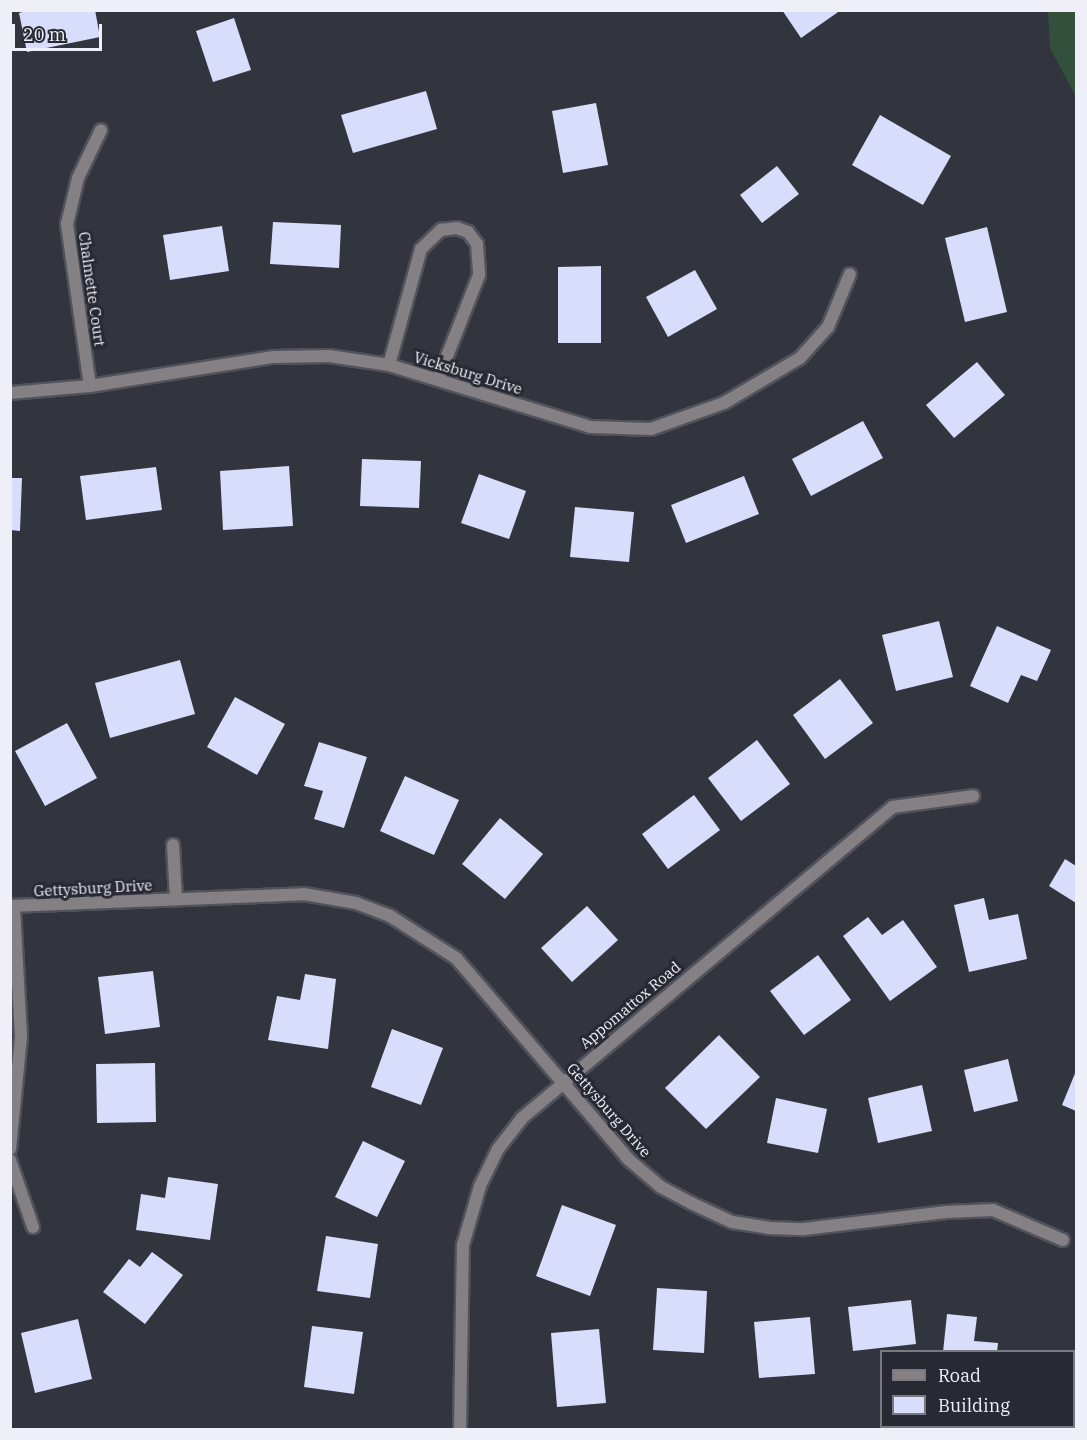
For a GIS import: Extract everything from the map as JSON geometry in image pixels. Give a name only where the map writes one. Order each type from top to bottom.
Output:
[{"type":"street","name":"Chalmette Court","points":[[90,386],[67,225],[78,178],[101,130]]},
{"type":"street","points":[[389,364],[422,249],[441,230],[457,228],[468,232],[477,244],[479,275],[438,379]]},
{"type":"street","name":"Vicksburg Drive","points":[[10,393],[90,386],[274,357],[329,356],[389,364],[591,427],[651,429],[724,403],[800,358],[828,327],[850,274]]},
{"type":"street","name":"Appomattox Road","points":[[460,1430],[463,1245],[470,1215],[498,1149],[522,1118],[563,1080],[893,807],[973,796]]},
{"type":"street","points":[[173,845],[176,899]]},
{"type":"street","name":"Gettysburg Drive","points":[[12,906],[304,894],[356,903],[390,916],[456,958],[563,1080],[628,1159],[661,1187],[732,1222],[804,1229],[946,1212],[993,1210],[1063,1240]]},
{"type":"street","points":[[10,1149],[21,1037],[12,906]]},
{"type":"street","points":[[10,1160],[33,1227]]},
{"type":"green space","points":[[1048,11],[1076,11],[1076,97],[1050,48]]},
{"type":"building","points":[[30,10],[95,10],[100,37],[27,52],[19,13]]},
{"type":"building","points":[[782,10],[841,10],[801,38]]},
{"type":"building","points":[[234,18],[251,70],[213,82],[196,31]]},
{"type":"building","points":[[426,91],[437,129],[353,153],[341,115]]},
{"type":"building","points":[[596,103],[608,165],[563,173],[552,111]]},
{"type":"building","points":[[880,115],[951,156],[923,205],[852,165]]},
{"type":"building","points":[[777,166],[799,194],[762,223],[740,195]]},
{"type":"building","points":[[273,222],[341,225],[339,268],[270,264]]},
{"type":"building","points":[[222,226],[229,271],[170,280],[163,235]]},
{"type":"building","points":[[987,227],[1007,312],[965,322],[945,238]]},
{"type":"building","points":[[601,266],[601,343],[558,343],[558,267]]},
{"type":"building","points":[[695,270],[717,309],[668,337],[646,297]]},
{"type":"building","points":[[977,362],[1005,395],[954,438],[926,405]]},
{"type":"building","points":[[863,421],[883,458],[811,496],[792,459]]},
{"type":"building","points":[[362,459],[421,461],[419,508],[360,506]]},
{"type":"building","points":[[289,466],[293,526],[223,530],[220,471]]},
{"type":"building","points":[[156,467],[162,510],[86,520],[80,476]]},
{"type":"building","points":[[479,474],[526,491],[509,539],[461,523]]},
{"type":"building","points":[[744,476],[759,514],[686,543],[671,505]]},
{"type":"building","points":[[10,478],[22,478],[20,531],[10,530]]},
{"type":"building","points":[[575,507],[634,512],[629,562],[570,557]]},
{"type":"building","points":[[939,621],[953,677],[896,691],[882,635]]},
{"type":"building","points":[[997,626],[1051,650],[1037,681],[1021,675],[1008,703],[970,686]]},
{"type":"building","points":[[180,660],[195,714],[110,738],[95,683]]},
{"type":"building","points":[[840,679],[873,723],[825,759],[793,715]]},
{"type":"building","points":[[235,697],[285,724],[257,775],[207,747]]},
{"type":"building","points":[[67,723],[97,778],[45,806],[15,751]]},
{"type":"building","points":[[757,740],[790,784],[741,821],[708,778]]},
{"type":"building","points":[[319,742],[367,757],[344,828],[314,819],[323,791],[304,786]]},
{"type":"building","points":[[405,776],[459,800],[434,855],[380,831]]},
{"type":"building","points":[[694,795],[720,830],[668,869],[642,834]]},
{"type":"building","points":[[500,818],[543,854],[505,899],[462,864]]},
{"type":"building","points":[[1065,859],[1076,866],[1076,903],[1049,886]]},
{"type":"building","points":[[984,898],[989,920],[1018,914],[1027,959],[969,972],[954,905]]},
{"type":"building","points":[[587,906],[618,940],[572,982],[541,948]]},
{"type":"building","points":[[868,917],[882,935],[903,920],[937,967],[890,1001],[843,936]]},
{"type":"building","points":[[818,955],[851,1000],[804,1035],[770,991]]},
{"type":"building","points":[[153,971],[160,1027],[105,1034],[98,977]]},
{"type":"building","points":[[305,974],[336,979],[328,1049],[268,1040],[277,996],[300,1000]]},
{"type":"building","points":[[392,1029],[443,1048],[421,1105],[371,1087]]},
{"type":"building","points":[[719,1035],[760,1077],[706,1129],[665,1088]]},
{"type":"building","points":[[1008,1059],[1018,1101],[974,1112],[964,1070]]},
{"type":"building","points":[[155,1063],[156,1122],[97,1123],[96,1064]]},
{"type":"building","points":[[1076,1071],[1076,1111],[1062,1105]]},
{"type":"building","points":[[922,1085],[932,1131],[878,1143],[868,1098]]},
{"type":"building","points":[[776,1098],[827,1109],[818,1153],[767,1143]]},
{"type":"building","points":[[363,1141],[405,1161],[377,1217],[335,1197]]},
{"type":"building","points":[[168,1177],[218,1184],[210,1240],[136,1230],[141,1194],[165,1198]]},
{"type":"building","points":[[562,1205],[616,1225],[590,1296],[536,1276]]},
{"type":"building","points":[[326,1236],[378,1244],[370,1298],[317,1291]]},
{"type":"building","points":[[152,1252],[183,1275],[145,1324],[103,1292],[129,1259],[140,1267]]},
{"type":"building","points":[[657,1288],[707,1291],[704,1353],[653,1350]]},
{"type":"building","points":[[911,1300],[916,1344],[853,1351],[848,1307]]},
{"type":"building","points":[[947,1314],[977,1317],[974,1341],[998,1343],[997,1350],[943,1350]]},
{"type":"building","points":[[810,1317],[815,1374],[759,1378],[754,1322]]},
{"type":"building","points":[[78,1319],[92,1379],[35,1393],[21,1333]]},
{"type":"building","points":[[312,1326],[363,1332],[354,1394],[304,1387]]},
{"type":"building","points":[[599,1329],[606,1403],[557,1407],[551,1333]]},
{"type":"building","points":[[1075,1360],[1076,1360],[1075,1408]]}]
